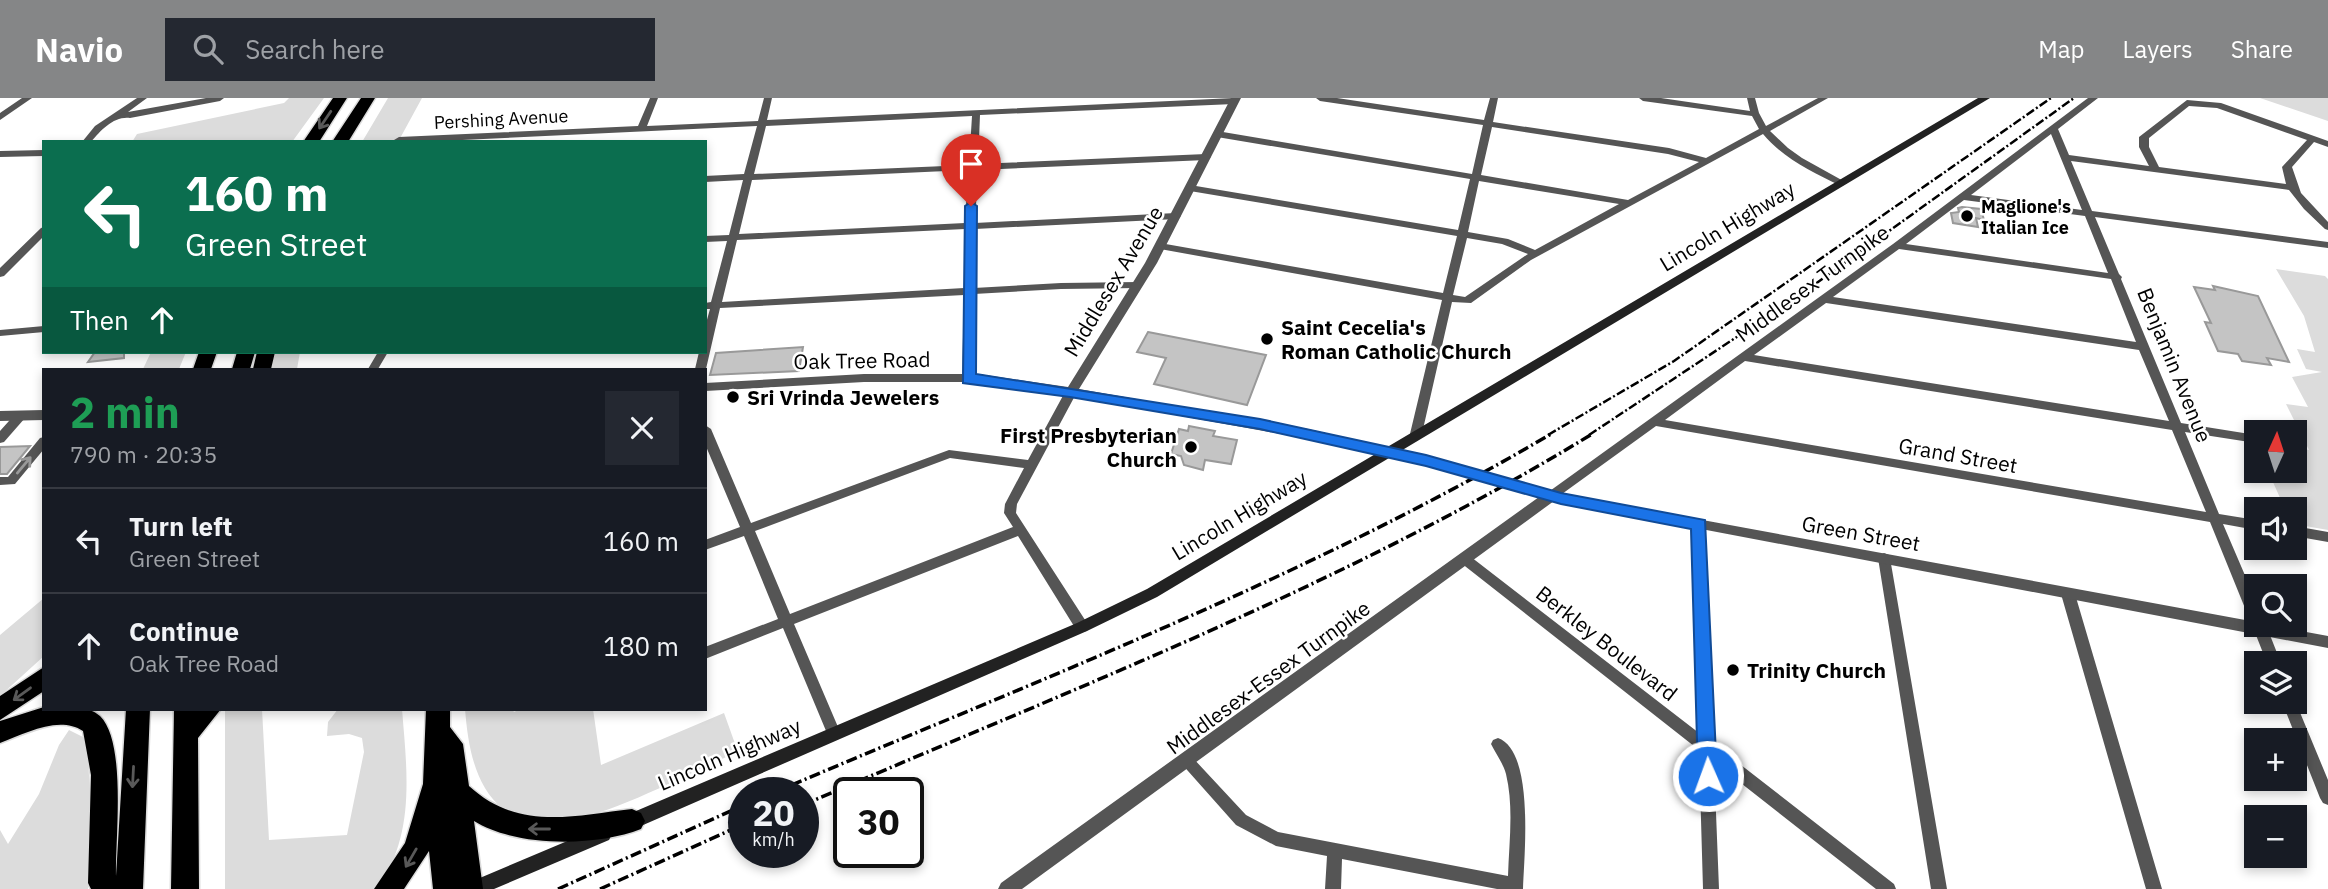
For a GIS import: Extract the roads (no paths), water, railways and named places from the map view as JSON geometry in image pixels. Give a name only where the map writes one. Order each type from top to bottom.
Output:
[{"type":"highway","points":[[312,140],[340,98]]},
{"type":"highway","points":[[341,140],[368,98]]},
{"type":"highway","points":[[0,710],[42,678]]},
{"type":"highway","points":[[129,889],[138,711]]},
{"type":"highway","points":[[185,889],[186,711]]},
{"type":"highway","points":[[185,736],[207,711]]},
{"type":"highway","points":[[0,732],[21,723],[60,716],[82,718],[95,727],[101,742],[103,762],[102,883],[113,889]]},
{"type":"highway","points":[[439,721],[434,748],[435,774],[447,889]]},
{"type":"highway","points":[[439,721],[451,744],[471,889]]},
{"type":"highway","points":[[388,889],[417,848],[435,774]]},
{"type":"highway","points":[[456,790],[487,818],[520,829],[558,829],[632,821]]},
{"type":"main road","name":"Lincoln Highway","points":[[471,889],[1082,627],[1173,581],[1986,98]]},
{"type":"street","points":[[0,117],[28,98]]},
{"type":"street","points":[[88,140],[98,128],[143,98]]},
{"type":"street","points":[[120,114],[130,115],[220,98]]},
{"type":"street","points":[[642,128],[654,98]]},
{"type":"street","points":[[707,328],[711,305],[734,238],[768,98]]},
{"type":"street","points":[[1320,98],[1677,153],[1706,162]]},
{"type":"street","points":[[1415,438],[1494,98]]},
{"type":"street","points":[[1643,98],[1754,114]]},
{"type":"street","points":[[1751,98],[1754,114],[1765,131],[1804,163],[1842,183]]},
{"type":"street","points":[[1160,246],[1447,299],[1471,300],[1535,253],[1825,98]]},
{"type":"street","name":"Middlesex Turnpike","points":[[1551,496],[1897,246],[2094,98]]},
{"type":"street","name":"Pershing Avenue","points":[[399,140],[976,115],[1235,100]]},
{"type":"street","name":"Middlesex Avenue","points":[[1082,627],[1019,530],[1010,508],[1070,392],[1160,246],[1235,100]]},
{"type":"street","points":[[2155,169],[2144,147],[2144,137],[2187,103],[2218,105],[2328,144]]},
{"type":"street","points":[[968,380],[970,226],[976,115]]},
{"type":"street","name":"Benjamin Avenue","points":[[2053,128],[2117,277],[2244,589]]},
{"type":"street","points":[[1217,134],[1629,203]]},
{"type":"street","points":[[2313,138],[2287,167],[2290,187],[2328,227]]},
{"type":"street","points":[[0,155],[42,153]]},
{"type":"street","points":[[707,179],[1206,157]]},
{"type":"street","points":[[2067,158],[2290,187]]},
{"type":"street","points":[[1190,187],[1511,243],[1535,253]]},
{"type":"street","points":[[1962,197],[2328,245]]},
{"type":"street","points":[[707,239],[1176,216]]},
{"type":"street","points":[[0,274],[42,232]]},
{"type":"street","points":[[1897,246],[2117,277]]},
{"type":"street","points":[[711,305],[970,290],[1138,285]]},
{"type":"street","points":[[1824,299],[2145,347]]},
{"type":"street","points":[[0,333],[42,329]]},
{"type":"street","points":[[1743,357],[2244,437]]},
{"type":"street","name":"Oak Tree Road","points":[[707,387],[864,378],[978,378],[1260,424],[1390,453]]},
{"type":"street","points":[[0,439],[21,415]]},
{"type":"street","points":[[0,416],[42,415]]},
{"type":"street","name":"Grand Street","points":[[1655,422],[2244,523]]},
{"type":"street","points":[[707,438],[750,530],[834,734]]},
{"type":"street","points":[[0,481],[11,481],[42,443]]},
{"type":"street","name":"Green Street","points":[[1390,453],[1551,496],[2068,594],[2244,622]]},
{"type":"street","points":[[707,544],[949,454],[1032,465]]},
{"type":"street","name":"Middlesex-Essex Turnpike","points":[[1007,889],[1187,762],[1551,496]]},
{"type":"street","points":[[1699,524],[1712,889]]},
{"type":"street","points":[[707,652],[1019,530]]},
{"type":"street","points":[[2307,533],[2328,537]]},
{"type":"street","points":[[1884,558],[1939,889]]},
{"type":"street","name":"Berkley Boulevard","points":[[1466,560],[1888,889]]},
{"type":"street","points":[[2068,594],[2154,889]]},
{"type":"street","name":"Green Street","points":[[2307,637],[2328,642]]},
{"type":"street","points":[[2294,714],[2328,798]]},
{"type":"street","points":[[1187,762],[1241,820],[1258,831],[1285,842],[1515,887],[1516,779],[1510,760],[1498,744]]},
{"type":"street","points":[[1333,889],[1335,852]]},
{"type":"railway","points":[[1548,435],[1674,361],[2051,98]]},
{"type":"railway","points":[[1589,435],[1800,295],[2074,98]]},
{"type":"railway","points":[[811,777],[1266,582],[1362,536],[1551,434]]},
{"type":"railway","points":[[819,798],[1104,677],[1304,588],[1498,489],[1592,434]]},
{"type":"railway","points":[[558,889],[728,812]]},
{"type":"railway","points":[[600,889],[728,831]]},
{"type":"place","name":"Maglione's Italian Ice","points":[[1967,216]]},
{"type":"place","name":"Saint Cecelia's Roman Catholic Church","points":[[1267,339]]},
{"type":"place","name":"Sri Vrinda Jewelers","points":[[733,397]]},
{"type":"place","name":"First Presbyterian Church","points":[[1191,447]]},
{"type":"place","name":"Trinity Church","points":[[1733,670]]}]
